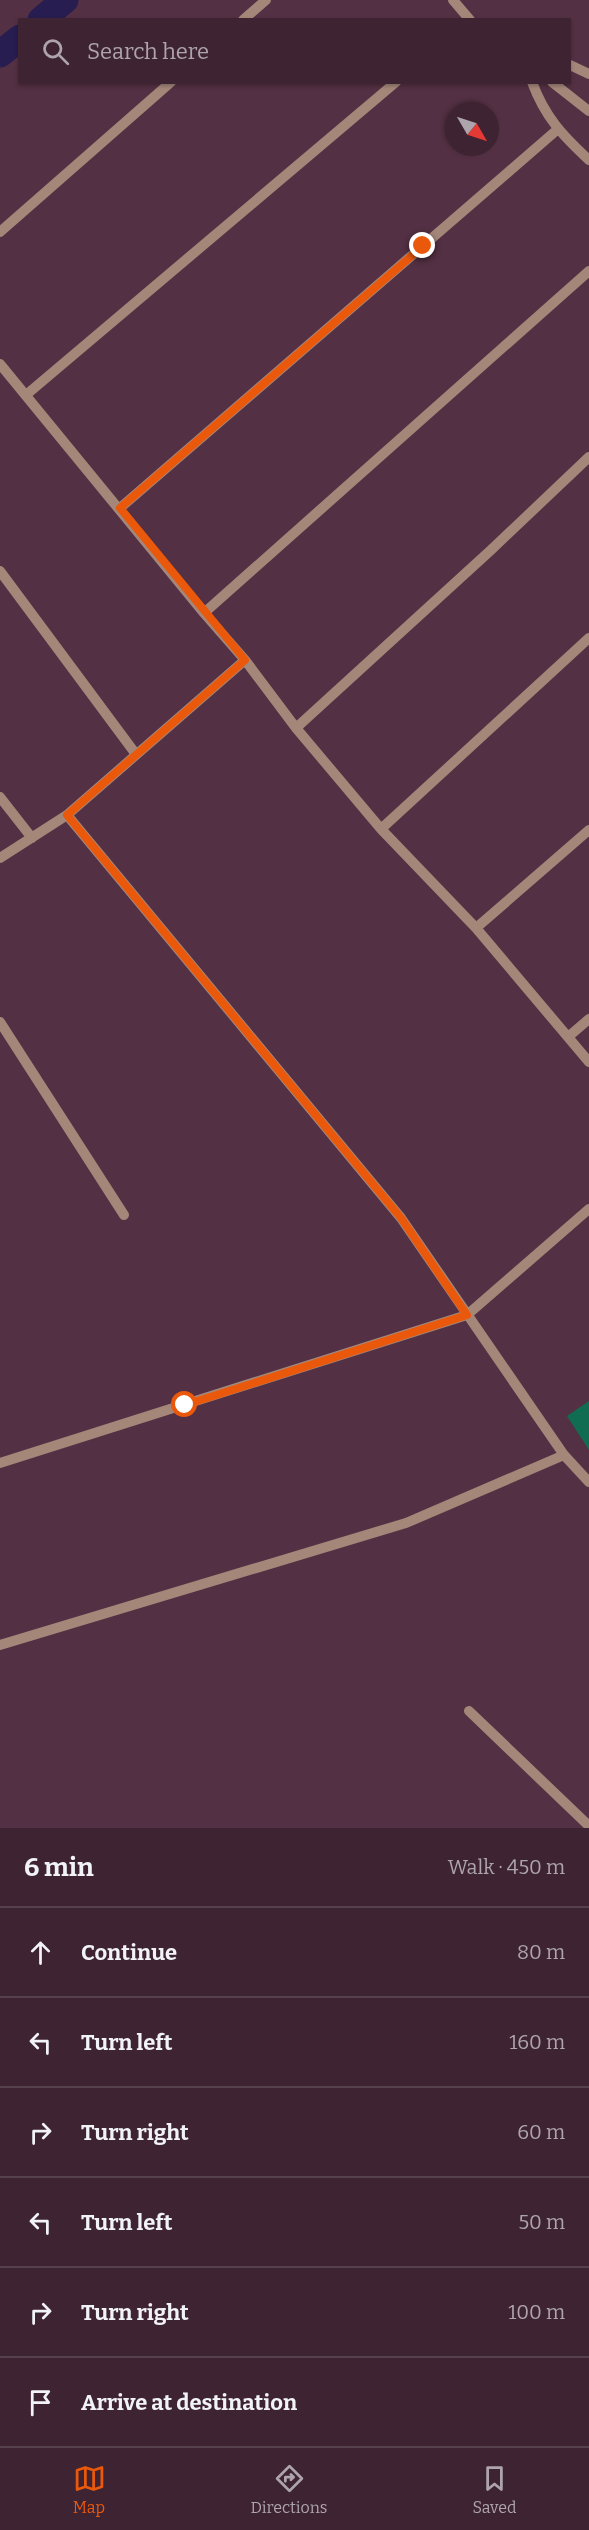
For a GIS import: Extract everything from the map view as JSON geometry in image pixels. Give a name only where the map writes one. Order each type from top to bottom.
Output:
[{"type":"street","points":[[245,18],[266,0]]},
{"type":"street","points":[[453,0],[468,18]]},
{"type":"street","points":[[571,65],[589,74]]},
{"type":"street","points":[[0,232],[169,84]]},
{"type":"street","points":[[26,395],[394,84]]},
{"type":"street","points":[[533,84],[541,107],[558,129],[589,160]]},
{"type":"street","points":[[555,84],[586,109]]},
{"type":"street","points":[[120,508],[558,129]]},
{"type":"street","points":[[204,613],[589,271]]},
{"type":"street","points":[[0,364],[245,660],[296,728],[381,829],[476,928],[589,1062]]},
{"type":"street","points":[[296,728],[589,457]]},
{"type":"street","points":[[0,571],[135,753]]},
{"type":"street","points":[[381,829],[589,638]]},
{"type":"street","points":[[0,858],[67,815],[135,753],[245,660]]},
{"type":"street","points":[[0,796],[32,838]]},
{"type":"street","points":[[67,815],[401,1218],[564,1455],[589,1482]]},
{"type":"street","points":[[476,928],[589,830]]},
{"type":"street","points":[[568,1037],[589,1019]]},
{"type":"street","points":[[0,1022],[124,1215]]},
{"type":"street","points":[[0,1463],[467,1315],[589,1209]]},
{"type":"street","points":[[0,1645],[406,1523],[564,1455]]},
{"type":"street","points":[[469,1710],[589,1826]]},
{"type":"building","points":[[589,1401],[589,1450],[567,1416]]},
{"type":"waterway","points":[[43,18],[65,0]]},
{"type":"waterway","points":[[0,54],[18,40]]},
{"type":"route","points":[[185,1405],[467,1315],[401,1218],[67,815],[135,753],[245,660],[204,613],[120,508],[423,246]]}]
